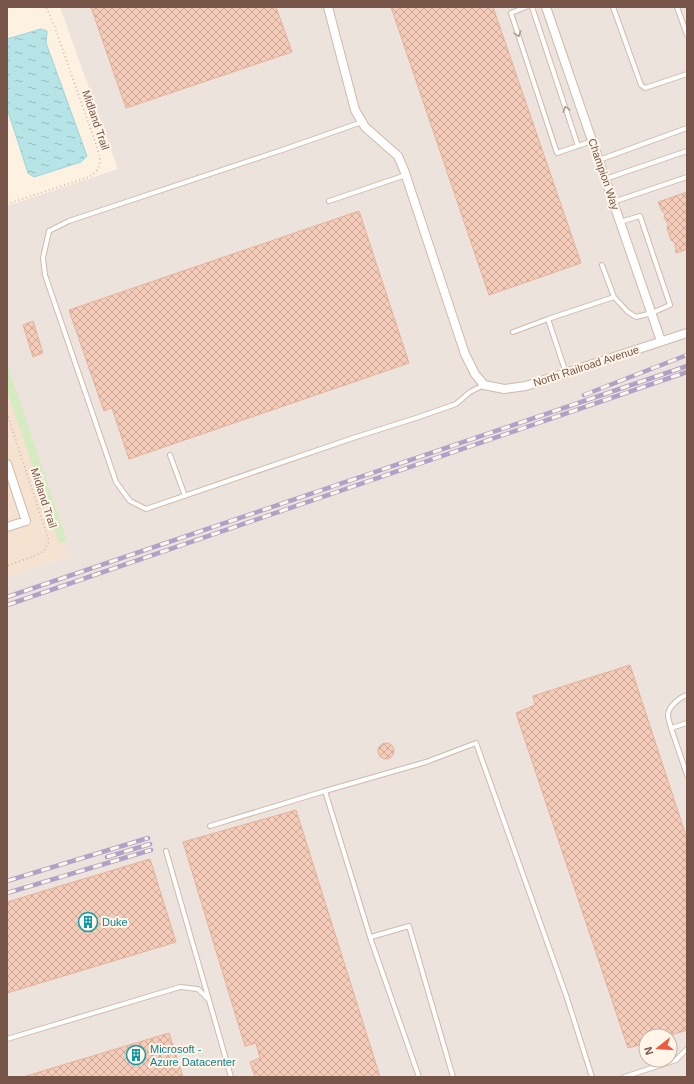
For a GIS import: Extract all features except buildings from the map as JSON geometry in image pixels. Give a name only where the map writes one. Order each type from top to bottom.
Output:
[{"type":"street","points":[[328,7],[356,110],[365,127],[398,156],[406,175],[465,354],[475,374],[484,385]]},
{"type":"street","name":"Champion Way","points":[[546,7],[661,341]]},
{"type":"street","name":"North Railroad Avenue","points":[[484,385],[504,389],[526,386],[687,333]]},
{"type":"street","points":[[7,464],[26,521],[7,527]]},
{"type":"lane","points":[[526,7],[510,13],[557,153],[592,141]]},
{"type":"lane","points":[[532,7],[578,146]]},
{"type":"lane","points":[[613,7],[641,85],[645,88],[687,74]]},
{"type":"lane","points":[[677,7],[687,35]]},
{"type":"lane","points":[[362,122],[69,221],[49,231],[43,258],[46,275],[116,482],[130,501],[146,509],[456,404],[470,392],[484,385]]},
{"type":"lane","points":[[599,160],[687,128]]},
{"type":"lane","points":[[605,179],[687,151]]},
{"type":"lane","points":[[329,201],[406,175]]},
{"type":"lane","points":[[613,202],[687,177]]},
{"type":"lane","points":[[602,265],[614,297],[628,312],[636,317],[652,313],[670,305],[640,216],[620,222]]},
{"type":"lane","points":[[513,332],[614,297]]},
{"type":"lane","points":[[548,319],[566,373]]},
{"type":"lane","points":[[170,455],[185,496]]},
{"type":"lane","points":[[687,695],[682,696],[671,707],[668,714],[671,728],[687,775]]},
{"type":"lane","points":[[671,728],[687,723]]},
{"type":"lane","points":[[210,826],[426,762],[476,743],[566,995],[592,1077]]},
{"type":"lane","points":[[325,791],[370,937],[419,1077]]},
{"type":"lane","points":[[166,851],[231,1077]]},
{"type":"lane","points":[[370,937],[409,926],[453,1077]]},
{"type":"lane","points":[[7,1040],[180,987],[198,989],[209,1000]]},
{"type":"lane","points":[[624,1077],[676,1060],[687,1049]]},
{"type":"path","name":"Midland Trail","points":[[7,204],[89,177],[98,171],[99,166],[100,160],[98,150],[54,24],[46,7]]},
{"type":"path","name":"Midland Trail","points":[[7,413],[48,541],[44,551],[7,566]]},
{"type":"shaded area","points":[[60,7],[687,7],[687,1077],[7,1077],[7,577],[68,556],[7,376],[7,206],[118,169]]},
{"type":"shaded area","points":[[7,376],[68,556],[7,577]]},
{"type":"green space","points":[[7,364],[67,541],[59,543],[7,391]]},
{"type":"water","points":[[41,29],[47,31],[46,43],[87,156],[81,162],[34,177],[28,173],[7,108],[7,39]]},
{"type":"railway","points":[[584,395],[687,355]]},
{"type":"railway","points":[[7,597],[687,366]]},
{"type":"railway","points":[[7,605],[687,372]]},
{"type":"railway","points":[[7,881],[148,838]]},
{"type":"railway","points":[[107,857],[150,844]]},
{"type":"railway","points":[[7,893],[151,850]]},
{"type":"place","name":"Duke","points":[[88,922]]},
{"type":"place","name":"Microsoft - Azure Datacenter","points":[[136,1055]]}]
